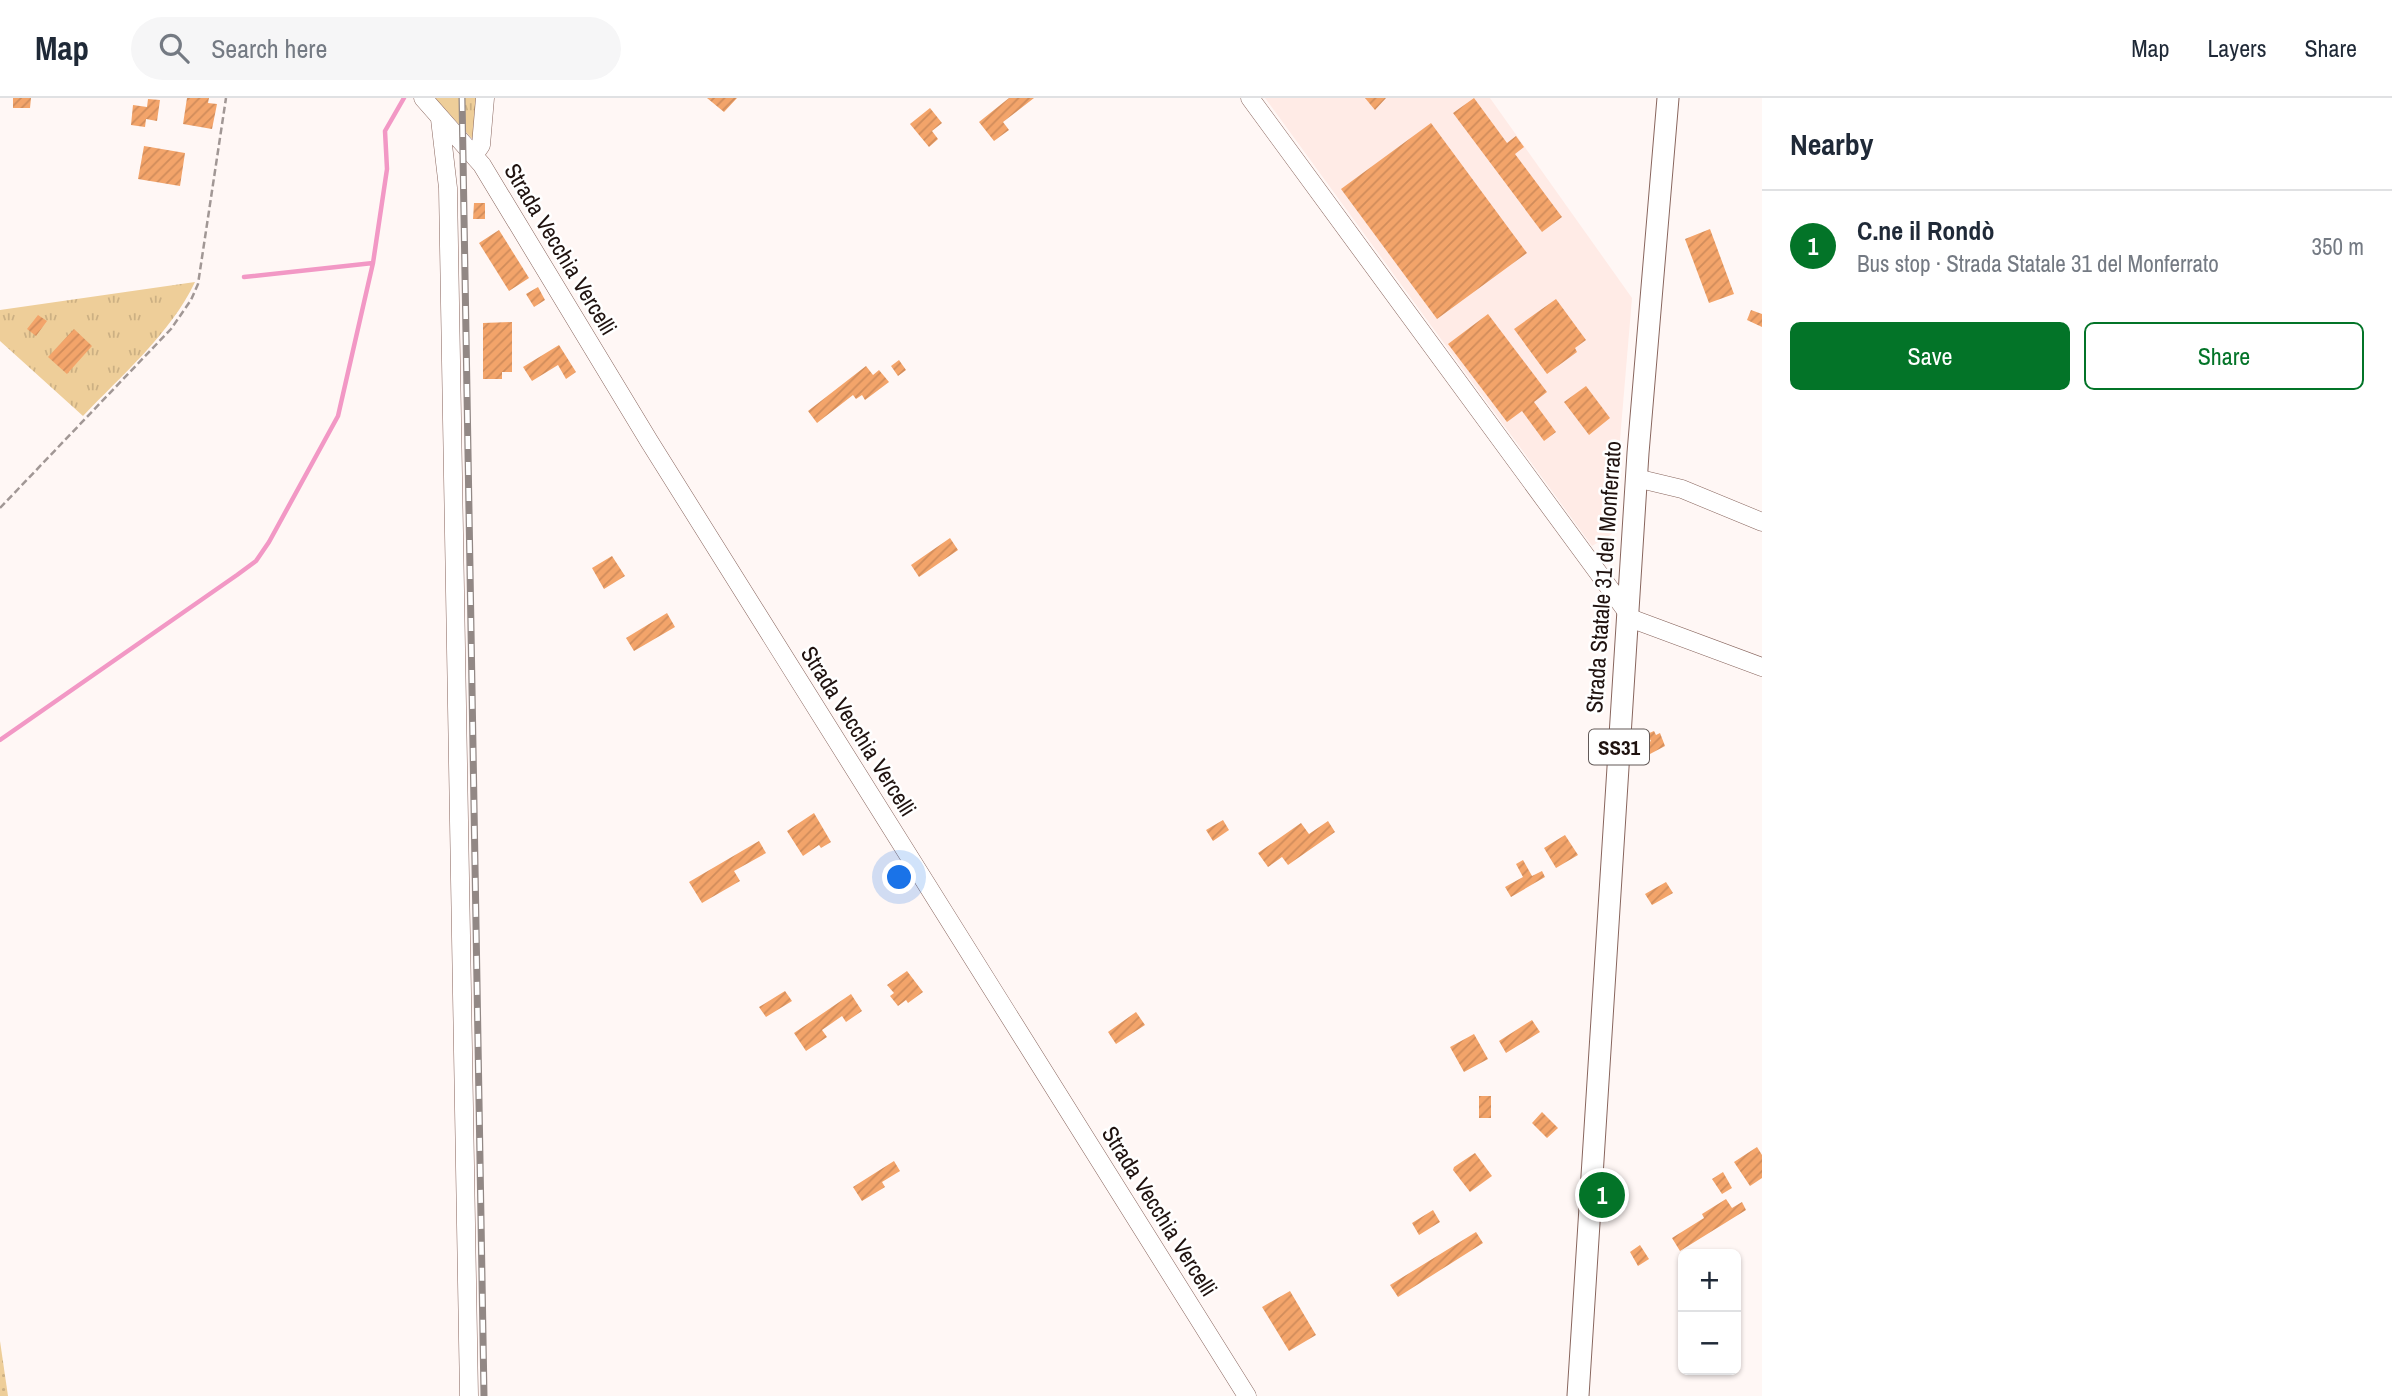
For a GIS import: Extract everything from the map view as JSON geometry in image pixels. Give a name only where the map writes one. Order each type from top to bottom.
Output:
[{"type":"main road","name":"Strada Statale 31 del Monferrato","points":[[1578,1396],[1636,478],[1668,98]]},
{"type":"street","name":"Strada Vecchia Vercelli","points":[[423,98],[474,155],[758,617],[1247,1396]]},
{"type":"street","points":[[474,155],[481,145],[485,98]]},
{"type":"street","points":[[1250,98],[1627,615],[1762,667]]},
{"type":"street","points":[[440,119],[448,188],[469,1396]]},
{"type":"street","points":[[1636,478],[1682,489],[1762,522]]},
{"type":"path","points":[[0,508],[171,329],[191,300],[198,284],[226,98]]},
{"type":"shaded area","points":[[1265,98],[1490,98],[1632,298],[1612,534],[1592,546]]},
{"type":"green space","points":[[435,98],[485,98],[476,143]]},
{"type":"green space","points":[[195,282],[173,319],[159,336],[83,416],[0,341],[0,310]]},
{"type":"green space","points":[[0,1341],[8,1396],[0,1396]]},
{"type":"building","points":[[13,98],[31,98],[30,108],[13,108]]},
{"type":"building","points":[[187,98],[209,98],[208,103],[217,104],[212,129],[183,124]]},
{"type":"building","points":[[707,98],[737,98],[724,112]]},
{"type":"building","points":[[1009,98],[1034,98],[1003,122],[1009,130],[994,141],[979,122]]},
{"type":"building","points":[[1365,98],[1386,98],[1375,110]]},
{"type":"building","points":[[1474,98],[1507,143],[1516,136],[1524,147],[1515,154],[1562,217],[1542,232],[1453,113]]},
{"type":"building","points":[[148,99],[160,100],[157,121],[146,119],[145,127],[131,125],[133,105],[147,107]]},
{"type":"building","points":[[930,108],[942,123],[932,131],[938,139],[929,147],[910,124]]},
{"type":"building","points":[[1431,123],[1527,253],[1437,319],[1341,189]]},
{"type":"building","points":[[144,146],[185,153],[180,186],[138,179]]},
{"type":"building","points":[[474,203],[485,203],[485,219],[473,219]]},
{"type":"building","points":[[1710,229],[1734,294],[1709,303],[1685,239]]},
{"type":"building","points":[[499,230],[529,278],[509,291],[479,243]]},
{"type":"building","points":[[538,287],[545,300],[534,307],[526,294]]},
{"type":"building","points":[[1556,299],[1586,340],[1575,348],[1577,352],[1547,374],[1514,329]]},
{"type":"building","points":[[1751,310],[1762,314],[1762,327],[1747,320]]},
{"type":"building","points":[[1488,314],[1547,392],[1534,402],[1556,432],[1544,441],[1522,411],[1507,422],[1448,344]]},
{"type":"building","points":[[38,315],[47,321],[36,336],[27,329]]},
{"type":"building","points":[[512,322],[512,372],[502,372],[502,379],[483,379],[483,323]]},
{"type":"building","points":[[74,329],[92,346],[67,374],[48,357]]},
{"type":"building","points":[[559,345],[576,372],[566,379],[558,365],[532,381],[523,367]]},
{"type":"building","points":[[899,360],[906,370],[898,376],[891,366]]},
{"type":"building","points":[[866,366],[873,375],[879,370],[889,382],[865,400],[862,395],[856,399],[853,395],[817,423],[808,411]]},
{"type":"building","points":[[1586,386],[1610,418],[1589,435],[1564,402]]},
{"type":"building","points":[[950,538],[958,550],[919,577],[911,565]]},
{"type":"building","points":[[612,556],[625,576],[604,589],[592,568]]},
{"type":"building","points":[[667,613],[675,627],[634,651],[626,638]]},
{"type":"building","points":[[1654,731],[1656,735],[1660,733],[1665,746],[1650,754],[1644,745],[1651,741],[1647,734]]},
{"type":"building","points":[[814,813],[831,842],[821,848],[819,845],[803,856],[787,831]]},
{"type":"building","points":[[1223,820],[1229,830],[1213,841],[1206,830]]},
{"type":"building","points":[[1328,821],[1335,832],[1288,865],[1282,857],[1268,867],[1258,853],[1301,823],[1309,834]]},
{"type":"building","points":[[1565,835],[1578,855],[1556,868],[1544,848]]},
{"type":"building","points":[[759,841],[766,853],[734,871],[740,881],[702,903],[689,882]]},
{"type":"building","points":[[1523,860],[1532,876],[1542,871],[1545,877],[1511,897],[1505,887],[1523,877],[1516,864]]},
{"type":"building","points":[[1666,882],[1673,893],[1652,905],[1645,894]]},
{"type":"building","points":[[907,971],[923,992],[908,1003],[906,1000],[898,1006],[890,996],[894,993],[887,985]]},
{"type":"building","points":[[785,991],[792,1001],[766,1017],[759,1007]]},
{"type":"building","points":[[851,994],[862,1011],[846,1022],[842,1016],[822,1030],[827,1037],[806,1051],[794,1033]]},
{"type":"building","points":[[1136,1012],[1145,1025],[1116,1044],[1108,1032]]},
{"type":"building","points":[[1532,1020],[1540,1032],[1506,1053],[1499,1041]]},
{"type":"building","points":[[1474,1034],[1488,1059],[1464,1072],[1450,1047]]},
{"type":"building","points":[[1479,1096],[1491,1096],[1491,1118],[1479,1118]]},
{"type":"building","points":[[1542,1112],[1558,1128],[1547,1138],[1532,1123]]},
{"type":"building","points":[[1757,1147],[1762,1155],[1762,1178],[1750,1186],[1734,1162]]},
{"type":"building","points":[[1475,1153],[1492,1176],[1470,1192],[1453,1170]]},
{"type":"building","points":[[894,1161],[900,1171],[882,1182],[885,1187],[862,1201],[853,1187]]},
{"type":"building","points":[[1723,1172],[1732,1188],[1722,1194],[1712,1179]]},
{"type":"building","points":[[1726,1199],[1732,1208],[1742,1202],[1746,1210],[1683,1249],[1679,1249],[1672,1238],[1704,1218],[1702,1214]]},
{"type":"building","points":[[1433,1210],[1440,1222],[1419,1235],[1412,1223]]},
{"type":"building","points":[[1476,1232],[1483,1243],[1398,1297],[1390,1285]]},
{"type":"building","points":[[1640,1245],[1649,1259],[1638,1266],[1630,1252]]},
{"type":"building","points":[[1290,1291],[1316,1335],[1289,1351],[1262,1307]]},
{"type":"waterway","points":[[0,740],[237,575],[256,561],[269,542],[338,416],[373,263],[387,169],[385,131],[404,98]]},
{"type":"waterway","points":[[244,277],[373,263]]},
{"type":"railway","points":[[462,98],[484,1396]]},
{"type":"place","name":"C.ne il Rondò","points":[[1602,1195]]}]
